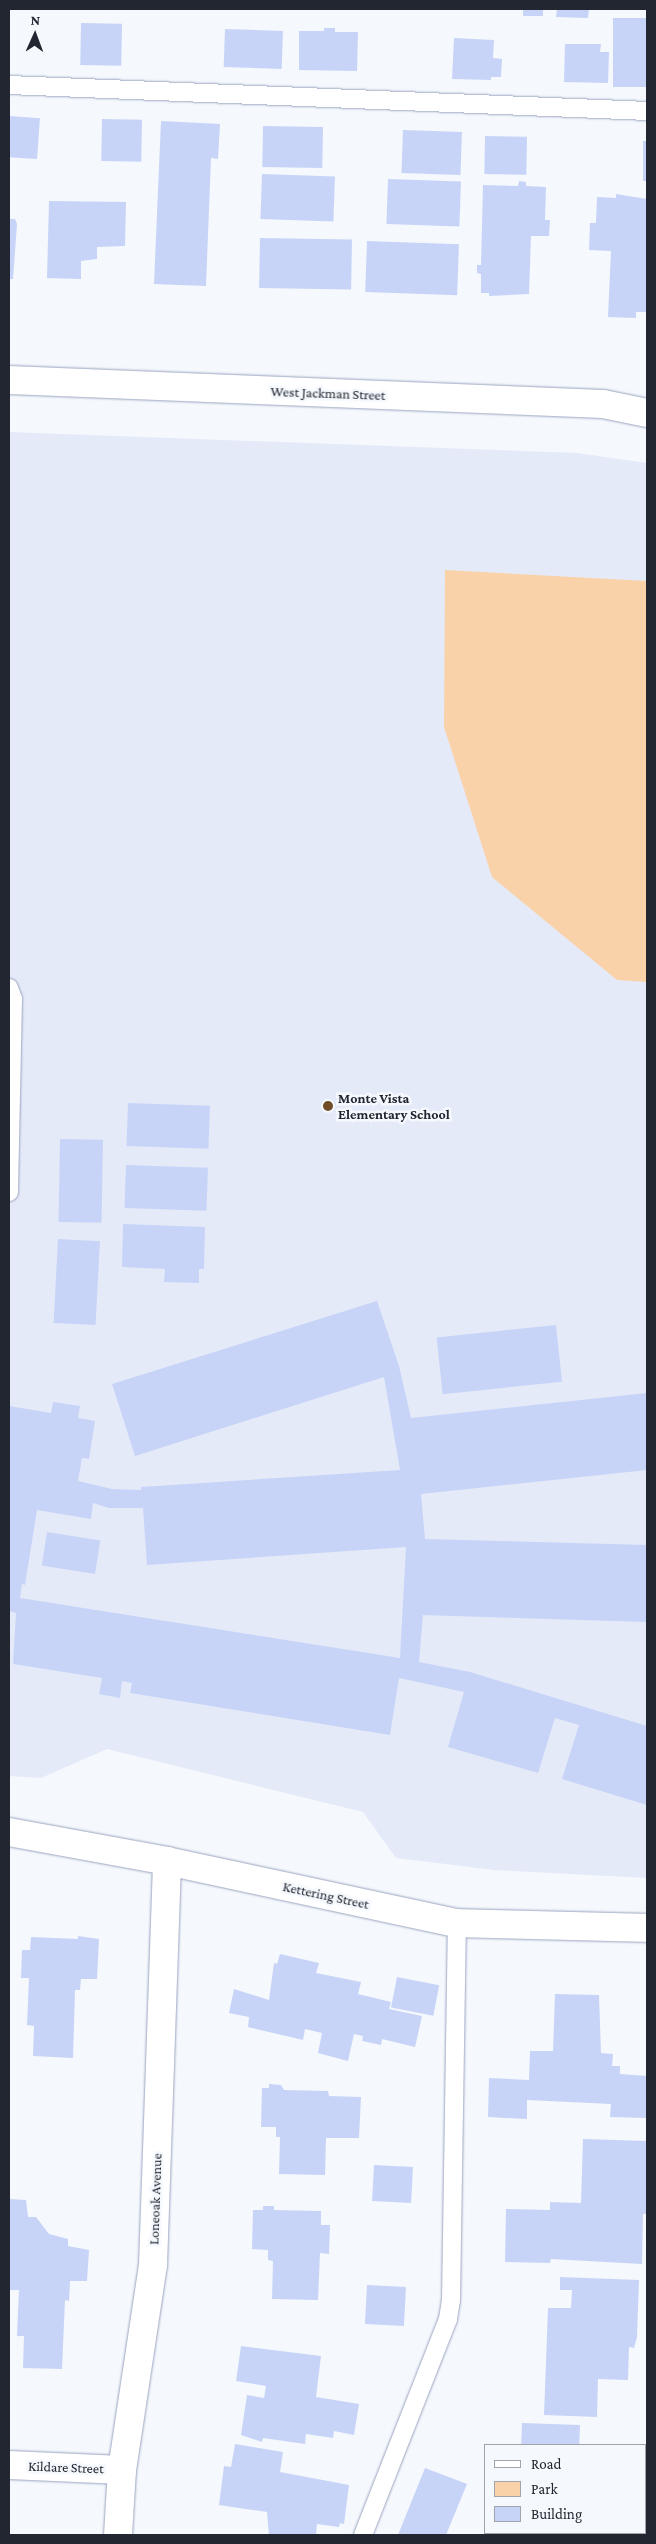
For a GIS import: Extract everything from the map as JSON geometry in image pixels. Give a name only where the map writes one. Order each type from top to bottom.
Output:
[{"type":"street","name":"West Jackman Street","points":[[9,380],[603,404],[647,413]]},
{"type":"street","name":"Kettering Street","points":[[9,1832],[167,1861],[457,1923],[647,1928]]},
{"type":"street","name":"Loneoak Avenue","points":[[118,2535],[122,2470],[153,2265],[167,1861]]},
{"type":"street","name":"Kildare Street","points":[[9,2465],[122,2470]]},
{"type":"lane","points":[[9,85],[647,111]]},
{"type":"lane","points":[[9,988],[13,999],[9,1192]]},
{"type":"lane","points":[[363,2535],[448,2320],[451,2300],[457,1923]]},
{"type":"shaded area","name":"Monte Vista Elementary School","points":[[9,432],[577,453],[647,463],[647,1878],[494,1870],[396,1858],[363,1812],[107,1749],[41,1778],[9,1776]]},
{"type":"green space","points":[[445,570],[647,581],[647,982],[617,980],[492,877],[444,727]]},
{"type":"building","points":[[523,9],[543,9],[543,16],[523,16]]},
{"type":"building","points":[[557,9],[589,9],[588,18],[556,17]]},
{"type":"building","points":[[613,18],[647,18],[647,87],[613,87]]},
{"type":"building","points":[[81,23],[122,24],[121,66],[80,65]]},
{"type":"building","points":[[324,28],[335,28],[335,32],[358,32],[357,71],[299,70],[299,31],[324,31]]},
{"type":"building","points":[[225,29],[283,31],[282,69],[224,67]]},
{"type":"building","points":[[454,38],[494,40],[493,58],[502,59],[501,77],[491,77],[491,80],[452,79]]},
{"type":"building","points":[[565,44],[601,44],[600,52],[609,52],[608,83],[564,82]]},
{"type":"building","points":[[9,116],[40,118],[37,159],[9,157]]},
{"type":"building","points":[[102,119],[142,120],[141,162],[101,161]]},
{"type":"building","points":[[161,121],[220,124],[218,159],[211,158],[206,286],[154,284]]},
{"type":"building","points":[[263,126],[323,127],[322,168],[262,167]]},
{"type":"building","points":[[403,130],[462,132],[460,175],[401,173]]},
{"type":"building","points":[[485,136],[527,137],[526,175],[484,174]]},
{"type":"building","points":[[643,141],[647,141],[647,181],[643,181]]},
{"type":"building","points":[[262,174],[335,177],[333,222],[260,219]]},
{"type":"building","points":[[388,179],[461,182],[459,227],[386,224]]},
{"type":"building","points":[[519,181],[526,182],[526,186],[546,187],[545,220],[550,220],[549,236],[531,236],[529,294],[489,296],[489,293],[481,293],[481,274],[477,273],[477,265],[481,265],[483,185],[518,186]]},
{"type":"building","points":[[616,194],[647,199],[647,312],[636,312],[636,318],[608,317],[611,251],[589,250],[590,223],[596,223],[597,197],[616,198]]},
{"type":"building","points":[[49,201],[126,202],[125,246],[97,247],[97,259],[81,261],[81,279],[47,278]]},
{"type":"building","points":[[9,219],[15,219],[17,224],[13,279],[9,279]]},
{"type":"building","points":[[260,238],[352,240],[351,290],[259,288]]},
{"type":"building","points":[[367,241],[459,244],[457,295],[365,292]]},
{"type":"building","points":[[128,1103],[210,1106],[208,1149],[126,1146]]},
{"type":"building","points":[[60,1139],[103,1140],[102,1223],[59,1222]]},
{"type":"building","points":[[126,1165],[208,1168],[206,1211],[124,1208]]},
{"type":"building","points":[[123,1224],[205,1227],[204,1269],[199,1269],[199,1283],[164,1282],[165,1269],[122,1267]]},
{"type":"building","points":[[58,1239],[100,1241],[96,1325],[54,1323]]},
{"type":"building","points":[[377,1301],[399,1366],[411,1418],[647,1393],[647,1470],[421,1494],[425,1539],[647,1545],[647,1622],[423,1615],[419,1662],[470,1672],[647,1726],[647,1805],[562,1779],[579,1725],[555,1718],[538,1773],[448,1747],[464,1692],[399,1678],[390,1735],[130,1693],[132,1683],[122,1681],[120,1698],[99,1694],[102,1678],[13,1664],[16,1613],[9,1611],[9,1406],[51,1413],[53,1402],[80,1406],[78,1418],[95,1421],[89,1459],[82,1458],[78,1481],[112,1489],[141,1490],[141,1487],[400,1470],[384,1377],[135,1456],[112,1384]],"holes":[[[93,1503],[109,1508],[143,1508],[147,1565],[406,1547],[400,1658],[20,1598],[22,1584],[25,1585],[37,1510],[91,1519]]]},
{"type":"building","points":[[556,1325],[562,1382],[443,1394],[437,1338]]},
{"type":"building","points":[[47,1532],[100,1540],[95,1574],[42,1566]]},
{"type":"building","points":[[78,1936],[99,1939],[97,1979],[81,1979],[80,1990],[75,1990],[73,2058],[33,2056],[34,2026],[27,2025],[29,1978],[21,1978],[22,1950],[30,1950],[31,1937],[78,1939]]},
{"type":"building","points":[[280,1954],[319,1963],[316,1973],[361,1982],[358,1994],[391,2002],[389,2009],[422,2016],[415,2047],[382,2039],[381,2045],[362,2041],[363,2036],[354,2034],[348,2061],[318,2053],[322,2033],[305,2029],[303,2040],[248,2027],[249,2017],[229,2013],[234,1989],[269,2000],[274,1963],[277,1964]]},
{"type":"building","points":[[397,1977],[439,1985],[433,2016],[391,2007]]},
{"type":"building","points":[[555,1994],[599,1995],[601,2053],[613,2054],[612,2066],[620,2066],[620,2074],[647,2076],[647,2118],[610,2117],[611,2104],[527,2100],[527,2119],[488,2117],[489,2078],[529,2080],[530,2051],[553,2051]]},
{"type":"building","points":[[269,2084],[281,2085],[284,2090],[328,2091],[329,2096],[361,2097],[359,2138],[326,2138],[325,2175],[279,2174],[280,2137],[276,2137],[276,2127],[261,2127],[262,2088],[269,2088]]},
{"type":"building","points":[[583,2139],[647,2141],[647,2214],[643,2214],[642,2264],[551,2259],[550,2263],[505,2262],[506,2209],[550,2210],[550,2202],[581,2203]]},
{"type":"building","points":[[374,2165],[413,2167],[411,2203],[372,2201]]},
{"type":"building","points":[[9,2199],[26,2200],[28,2217],[36,2217],[49,2234],[68,2239],[68,2246],[89,2250],[87,2281],[70,2281],[69,2301],[65,2300],[62,2369],[23,2368],[24,2336],[17,2336],[19,2290],[10,2290]]},
{"type":"building","points":[[263,2206],[274,2206],[274,2210],[321,2211],[321,2225],[330,2225],[329,2254],[320,2253],[318,2300],[272,2299],[273,2261],[268,2260],[268,2250],[252,2249],[253,2210],[263,2210]]},
{"type":"building","points":[[560,2277],[639,2280],[637,2337],[634,2348],[629,2347],[628,2380],[598,2379],[597,2417],[544,2415],[548,2308],[571,2308],[572,2290],[560,2290]]},
{"type":"building","points":[[367,2285],[406,2287],[404,2326],[365,2324]]},
{"type":"building","points":[[241,2346],[321,2356],[316,2397],[359,2404],[354,2435],[334,2431],[333,2438],[306,2434],[305,2444],[263,2438],[262,2442],[241,2435],[247,2395],[264,2398],[266,2386],[236,2381]]},
{"type":"building","points":[[522,2423],[580,2425],[579,2444],[521,2444]]},
{"type":"building","points":[[235,2444],[283,2452],[280,2472],[349,2485],[344,2524],[340,2523],[339,2527],[317,2524],[316,2535],[269,2535],[267,2512],[219,2505],[224,2466],[231,2467]]},
{"type":"building","points":[[425,2468],[467,2484],[446,2535],[398,2535]]},
{"type":"place","name":"Monte Vista Elementary School","points":[[328,1106]]}]
